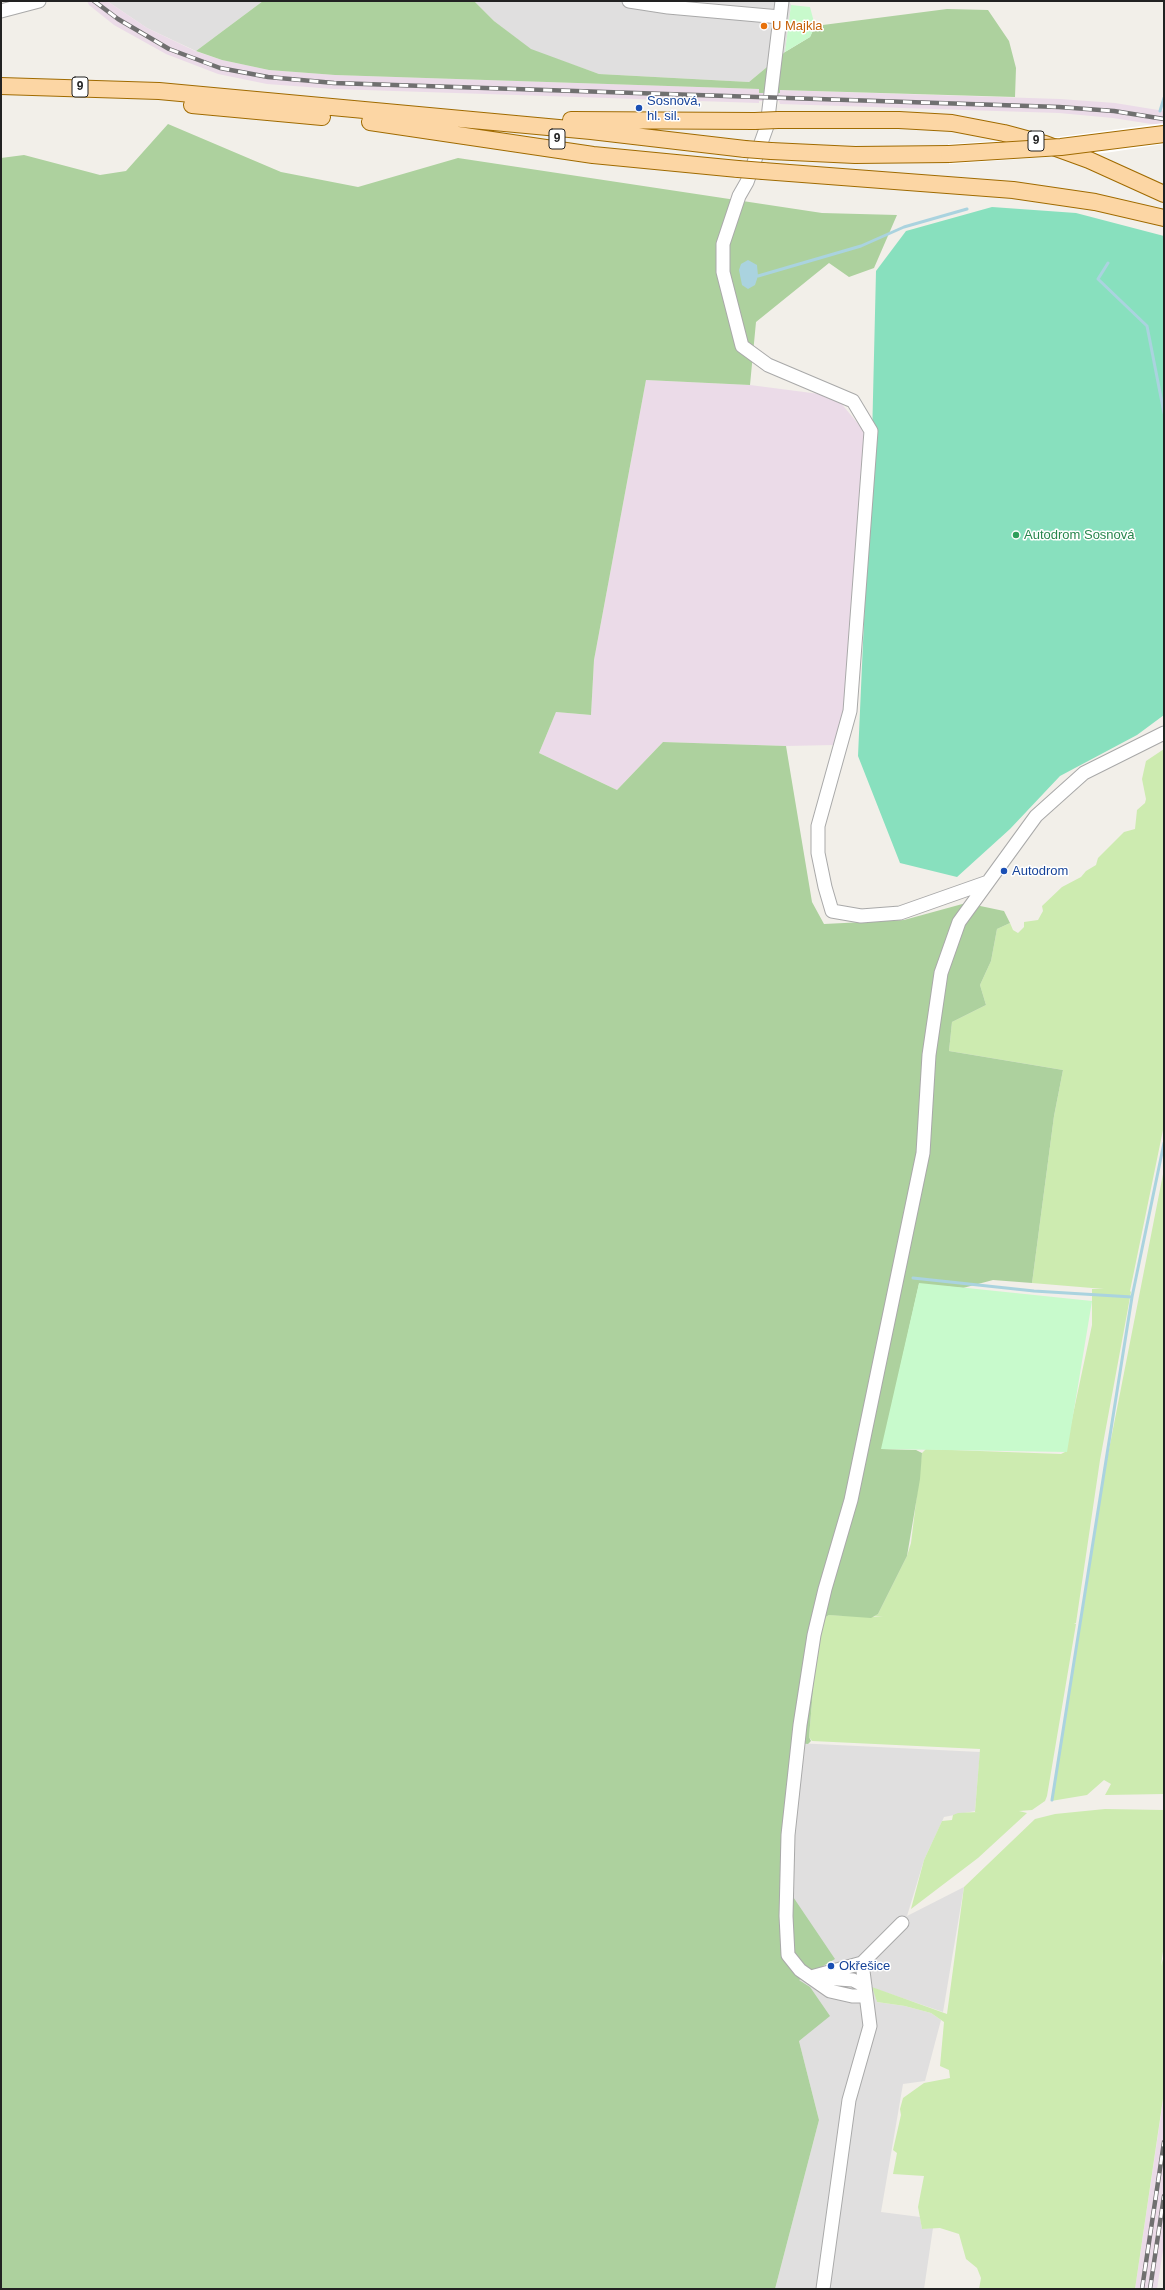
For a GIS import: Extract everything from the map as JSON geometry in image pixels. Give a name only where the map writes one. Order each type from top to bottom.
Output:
[{"type":"main road","name":"9","points":[[1,86],[159,91],[591,131],[745,149]]},
{"type":"main road","name":"9","points":[[1,94],[90,97],[591,142],[855,155],[949,154],[1061,147],[1164,134]]},
{"type":"main road","name":"9","points":[[439,117],[755,121],[899,120],[952,123],[989,130],[1045,144],[1075,155],[1164,194]]},
{"type":"main road","name":"9","points":[[370,122],[593,155],[738,169],[1013,190],[1095,202],[1164,218]]},
{"type":"street","points":[[1,10],[39,1]]},
{"type":"street","points":[[629,1],[668,7],[780,17]]},
{"type":"street","points":[[782,1],[767,126],[746,182],[739,196],[723,244],[723,272],[742,346],[768,365],[853,401],[871,431],[850,711],[818,826],[818,853],[825,887],[832,911],[861,916],[900,913],[988,882]]},
{"type":"street","points":[[866,1991],[853,1980],[811,1978],[796,1966],[788,1955],[786,1876],[800,1725],[814,1635],[826,1581],[851,1500],[874,1396],[923,1153],[929,1055],[941,973],[959,922],[1036,816],[1084,773],[1164,733]]},
{"type":"street","points":[[811,1978],[862,1963],[902,1923]]},
{"type":"street","points":[[823,2289],[847,2107],[870,2026],[862,1963]]},
{"type":"shaded area","points":[[87,1],[107,1],[147,28],[195,51],[222,60],[269,70],[335,75],[759,89],[759,93],[780,93],[780,90],[1060,99],[1115,103],[1164,111],[1164,126],[1113,118],[1059,113],[780,104],[779,101],[759,101],[759,103],[334,89],[267,84],[218,74],[166,54],[114,25],[89,5]]},
{"type":"shaded area","points":[[107,1],[263,1],[196,51],[147,28]]},
{"type":"shaded area","points":[[474,1],[789,1],[791,5],[785,52],[749,82],[599,74],[531,50],[494,21]]},
{"type":"shaded area","points":[[646,380],[750,385],[835,396],[865,432],[847,703],[834,745],[786,746],[663,742],[617,790],[539,753],[556,712],[591,715],[594,660]]},
{"type":"shaded area","points":[[796,1743],[980,1752],[975,1811],[944,1817],[924,1860],[907,1916],[964,1887],[943,2012],[873,1988],[877,2002],[905,2006],[931,2013],[941,2020],[925,2081],[903,2084],[881,2212],[920,2217],[922,2229],[933,2228],[924,2289],[775,2289],[819,2120],[799,2041],[799,1980],[781,1879]]},
{"type":"shaded area","points":[[1164,2094],[1164,2244],[1157,2289],[1135,2289]]},
{"type":"green space","points":[[263,1],[474,1],[494,21],[531,49],[599,74],[749,82],[785,52],[810,37],[815,26],[947,9],[988,10],[1009,41],[1016,68],[1015,97],[780,90],[780,93],[759,93],[759,89],[335,75],[269,70],[222,60],[196,51]]},
{"type":"green space","points":[[791,5],[810,7],[815,26],[810,37],[785,52]]},
{"type":"green space","points":[[168,124],[281,172],[358,187],[458,158],[822,213],[897,215],[874,268],[849,277],[829,263],[756,322],[750,385],[646,380],[594,660],[591,715],[556,712],[539,753],[617,790],[663,742],[786,746],[812,902],[824,924],[904,920],[966,903],[1004,911],[1010,923],[997,929],[991,961],[980,985],[986,1005],[952,1022],[949,1051],[1063,1070],[1054,1116],[1032,1283],[993,1280],[963,1288],[919,1284],[882,1449],[916,1450],[922,1453],[920,1479],[907,1556],[878,1614],[871,1618],[829,1615],[824,1618],[815,1667],[809,1737],[811,1741],[808,1744],[797,1743],[781,1879],[835,1959],[799,1980],[810,1987],[830,2016],[799,2041],[819,2120],[775,2289],[1,2289],[1,158],[24,155],[100,175],[126,171]]},
{"type":"green space","name":"Autodrom Sosnová","points":[[992,207],[1076,213],[1164,236],[1164,715],[1137,735],[1060,776],[1010,829],[957,877],[900,863],[858,756],[872,439],[876,271],[906,231]]},
{"type":"green space","points":[[1164,749],[1164,1125],[1130,1291],[1100,1460],[1076,1623],[1074,1623],[1076,1624],[1047,1796],[1045,1801],[1032,1810],[1019,1811],[1027,1813],[978,1858],[911,1909],[924,1860],[942,1821],[952,1820],[953,1815],[958,1813],[978,1812],[975,1812],[980,1749],[812,1741],[809,1737],[815,1667],[824,1618],[829,1615],[883,1617],[874,1616],[878,1614],[907,1556],[911,1543],[922,1453],[926,1449],[1061,1454],[1065,1452],[1092,1325],[1092,1289],[1104,1289],[1032,1283],[1054,1116],[1063,1070],[949,1051],[952,1022],[986,1005],[980,985],[991,961],[997,929],[1010,923],[1013,930],[1018,933],[1024,927],[1024,922],[1038,920],[1043,911],[1042,906],[1062,887],[1081,877],[1086,871],[1096,865],[1098,858],[1124,832],[1135,829],[1137,810],[1145,803],[1146,799],[1142,779],[1146,761]]},
{"type":"green space","points":[[1164,1169],[1164,1794],[1105,1795],[1111,1784],[1104,1780],[1087,1795],[1051,1801],[1102,1485]]},
{"type":"green space","points":[[919,1283],[1092,1301],[1067,1452],[881,1449]]},
{"type":"green space","points":[[1105,1809],[1164,1810],[1164,1944],[1161,1966],[1164,1955],[1164,2092],[1135,2289],[979,2289],[981,2278],[977,2268],[966,2259],[959,2234],[940,2228],[922,2229],[918,2207],[924,2176],[893,2174],[897,2153],[893,2150],[901,2115],[900,2109],[903,2098],[924,2083],[950,2078],[949,2070],[940,2066],[944,2022],[931,2013],[905,2006],[877,2002],[872,1987],[947,2014],[964,1887],[1035,1819],[1055,1814]]},
{"type":"water","points":[[748,260],[757,265],[758,276],[755,285],[748,289],[742,285],[739,270],[741,264]]},
{"type":"pier","points":[[1164,123],[1164,144],[1105,153],[949,164],[948,144],[1058,137]]},
{"type":"waterway","points":[[1160,111],[1164,98]]},
{"type":"waterway","points":[[758,276],[861,246],[904,227],[967,209]]},
{"type":"waterway","points":[[1108,263],[1098,279],[1147,326],[1164,413]]},
{"type":"waterway","points":[[1052,1800],[1132,1297],[1164,1143]]},
{"type":"waterway","points":[[913,1278],[1034,1291],[1132,1297]]},
{"type":"railway","points":[[94,1],[118,19],[169,49],[220,68],[268,77],[334,83],[1059,107],[1114,111],[1164,119]]},
{"type":"railway","points":[[1142,2289],[1164,2142]]},
{"type":"railway","points":[[1150,2289],[1164,2196]]},
{"type":"place","name":"U Majkla","points":[[764,26]]},
{"type":"place","name":"Sosnová, hl. sil.","points":[[639,108]]},
{"type":"place","name":"Autodrom Sosnová","points":[[1016,535]]},
{"type":"place","name":"Autodrom","points":[[1004,871]]},
{"type":"place","name":"Okřešice","points":[[831,1966]]}]
